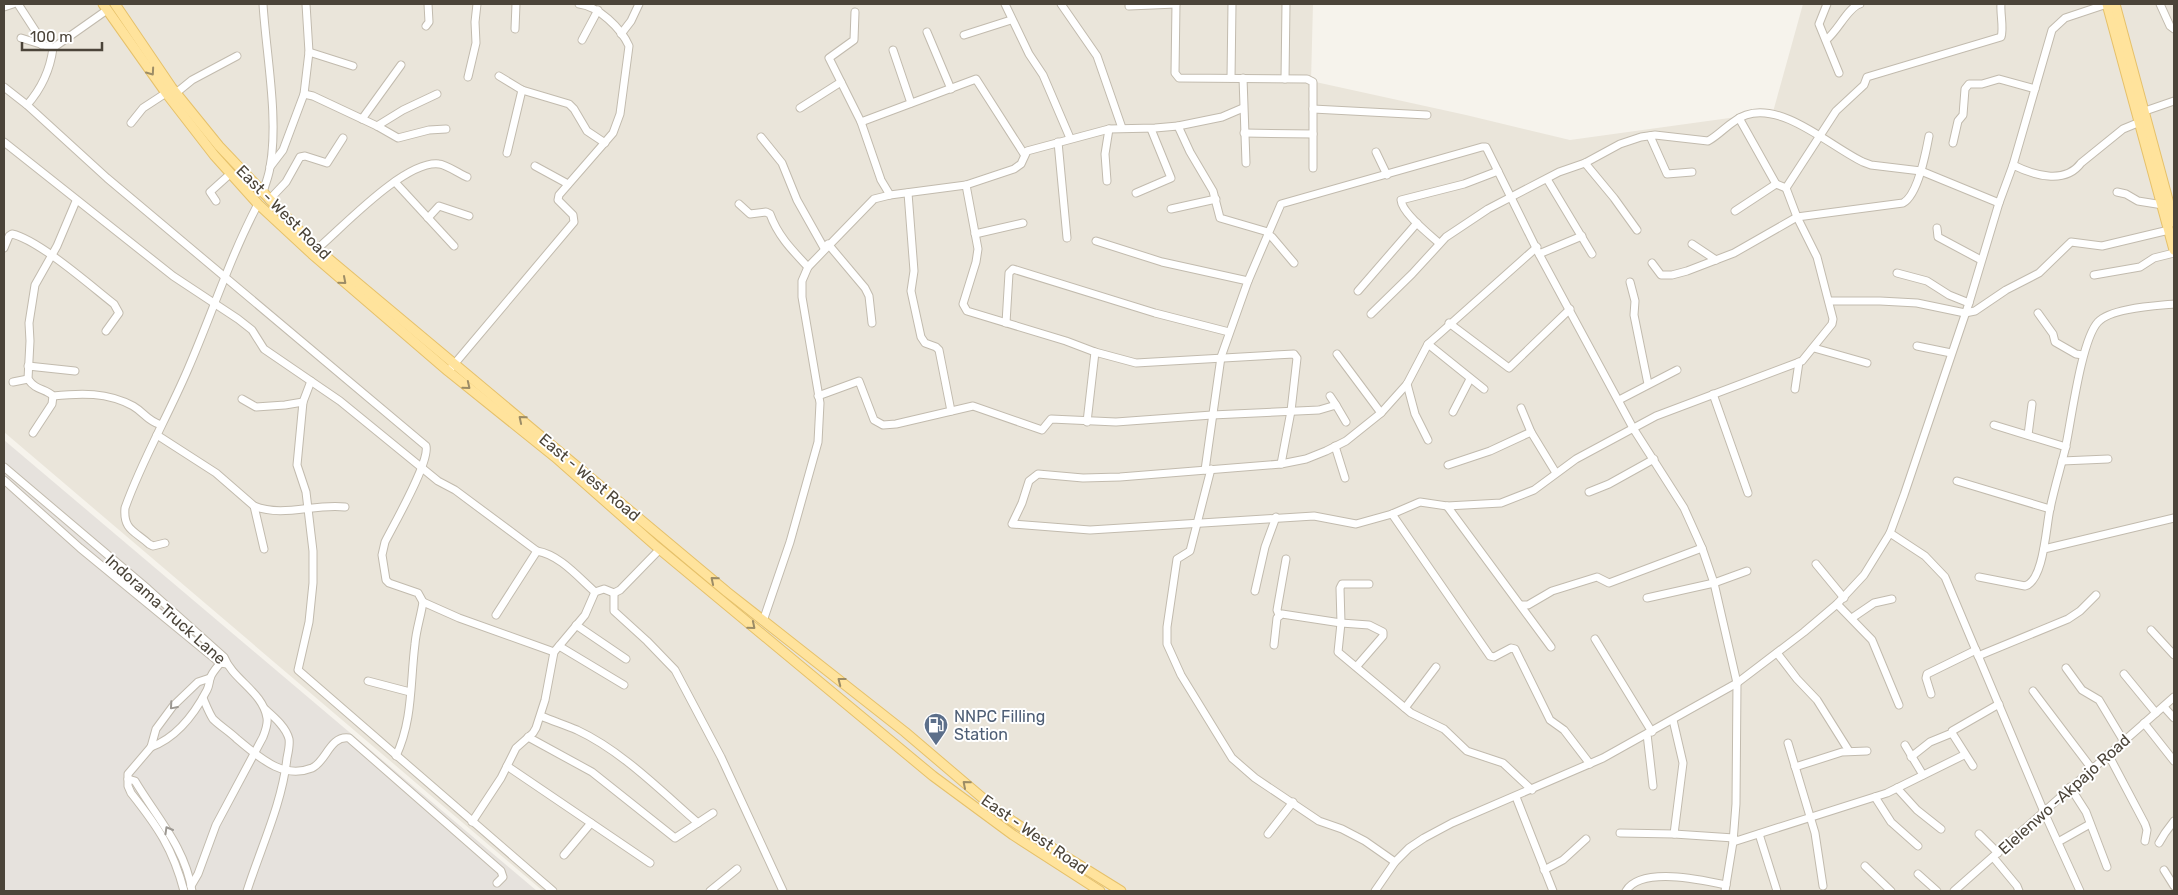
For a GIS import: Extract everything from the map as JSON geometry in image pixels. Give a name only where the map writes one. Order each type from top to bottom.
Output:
[{"type":"main road","name":"East - West Road","points":[[116,4],[176,93],[219,146],[317,248],[455,362],[628,510],[763,621],[889,719],[999,812],[1122,891]]},
{"type":"main road","points":[[2112,4],[2145,111],[2169,205],[2174,251]]},
{"type":"main road","points":[[2112,4],[2140,122],[2169,205]]},
{"type":"main road","name":"East - West Road","points":[[105,7],[166,93],[230,174],[258,204],[312,254],[448,371],[555,457],[660,549],[940,781],[1013,835],[1100,891]]},
{"type":"street","points":[[4,7],[13,4]]},
{"type":"street","points":[[18,4],[40,38],[42,45]]},
{"type":"street","points":[[262,4],[271,93],[272,138],[266,196]]},
{"type":"street","points":[[270,166],[283,150],[304,94],[309,52],[306,4]]},
{"type":"street","points":[[426,26],[429,22],[428,4]]},
{"type":"street","points":[[468,77],[476,43],[475,22],[477,4]]},
{"type":"street","points":[[515,29],[516,4]]},
{"type":"street","points":[[448,371],[574,222],[573,215],[558,200],[559,195],[605,143],[615,128],[623,95],[629,48],[628,42],[598,10],[579,4]]},
{"type":"street","points":[[621,34],[631,21],[639,4]]},
{"type":"street","points":[[1005,4],[1011,20],[1029,54],[1043,75],[1070,138]]},
{"type":"street","points":[[1061,4],[1097,56],[1122,128]]},
{"type":"street","points":[[1129,6],[1176,4],[1177,77],[1307,79],[1312,82],[1313,168]]},
{"type":"street","points":[[1231,78],[1232,4]]},
{"type":"street","points":[[1285,79],[1286,4]]},
{"type":"street","points":[[1827,4],[1820,22],[1840,73]]},
{"type":"street","points":[[1826,40],[1835,33],[1854,7],[1860,4]]},
{"type":"street","points":[[1786,188],[1820,135],[1842,105],[1864,85],[1867,77],[2001,37],[2001,4]]},
{"type":"street","points":[[1375,891],[1395,862],[1409,848],[1433,833],[1590,764],[1650,733],[1737,682],[1777,653],[1837,604],[1864,574],[1890,533],[1904,495],[1965,313],[1999,204],[2014,165],[2054,26],[2065,18],[2112,4]]},
{"type":"street","points":[[2160,4],[2170,26],[2174,29]]},
{"type":"street","points":[[27,105],[45,80],[53,48],[105,7]]},
{"type":"street","points":[[582,40],[598,10]]},
{"type":"street","points":[[855,12],[854,40],[829,58],[861,122],[881,180],[890,195]]},
{"type":"street","points":[[964,35],[1011,20]]},
{"type":"street","points":[[927,32],[951,89]]},
{"type":"street","points":[[21,38],[53,48]]},
{"type":"street","points":[[894,50],[911,103]]},
{"type":"street","points":[[309,52],[353,66]]},
{"type":"street","points":[[176,93],[192,80],[237,56]]},
{"type":"street","points":[[362,119],[401,65]]},
{"type":"street","points":[[498,76],[522,90],[569,104],[587,131],[605,143]]},
{"type":"street","points":[[1243,78],[1246,163]]},
{"type":"street","points":[[861,122],[951,89],[972,79],[977,80],[1024,154]]},
{"type":"street","points":[[1954,144],[1958,121],[1963,115],[1966,86],[1999,79],[2035,89]]},
{"type":"street","points":[[800,108],[841,82]]},
{"type":"street","points":[[4,87],[224,277],[426,446],[427,452],[422,467],[385,542],[382,555],[386,580],[394,586],[418,593],[424,602],[459,618],[557,649],[624,685]]},
{"type":"street","points":[[507,153],[522,90]]},
{"type":"street","points":[[131,123],[143,108],[166,93]]},
{"type":"street","points":[[304,94],[314,96],[400,138],[430,130],[446,129]]},
{"type":"street","points":[[377,126],[403,110],[436,94]]},
{"type":"street","points":[[2145,111],[2174,101]]},
{"type":"street","points":[[763,621],[780,576],[814,458],[820,420],[802,297],[802,281],[808,267],[826,246],[874,199],[890,195],[966,185],[1014,170],[1021,164],[1027,151],[1070,138],[1108,129],[1151,129],[1178,126],[1222,117],[1243,108]]},
{"type":"street","points":[[1313,108],[1427,115]]},
{"type":"street","points":[[1371,314],[1412,274],[1439,243],[1488,209],[1512,196],[1585,163],[1620,144],[1650,136],[1708,141],[1739,118],[1748,114],[1767,114],[1795,122],[1820,135],[1851,156],[1871,164],[1921,171],[1999,204]]},
{"type":"street","points":[[1582,236],[1538,250],[1449,323],[1428,344],[1408,384],[1381,413],[1355,434],[1318,455],[1281,464],[1111,477],[1083,478],[1038,474],[1029,481],[1022,503],[1012,524],[1090,530],[1314,516],[1356,524],[1392,514],[1420,502],[1447,506],[1501,503],[1534,490],[1576,459],[1662,413],[1799,362],[1814,348],[1832,324],[1833,319],[1829,301],[1817,257],[1797,217],[1786,188],[1776,184],[1739,118]]},
{"type":"street","points":[[2014,165],[2044,175],[2068,174],[2077,169],[2123,129],[2140,122]]},
{"type":"street","points":[[1178,126],[1216,198],[1220,218],[1268,233],[1294,264]]},
{"type":"street","points":[[1107,181],[1105,154],[1108,129]]},
{"type":"street","points":[[1136,194],[1171,178],[1151,129]]},
{"type":"street","points":[[1244,133],[1313,134]]},
{"type":"street","points":[[1650,136],[1667,174],[1692,172]]},
{"type":"street","points":[[1652,263],[1661,275],[1672,275],[1716,260],[1746,247],[1797,217],[1903,203],[1908,200],[1921,171],[1929,136]]},
{"type":"street","points":[[266,196],[286,182],[300,157],[305,156],[327,164],[343,138]]},
{"type":"street","points":[[761,138],[782,163],[796,200],[826,246],[865,288],[869,296],[872,323]]},
{"type":"street","points":[[4,142],[173,276],[216,303],[252,330],[264,349],[340,401],[438,481],[455,490],[537,551],[547,553],[571,570],[595,592]]},
{"type":"street","points":[[1058,142],[1067,238]]},
{"type":"street","points":[[1395,862],[1350,833],[1319,821],[1270,788],[1232,758],[1193,697],[1167,644],[1167,627],[1177,559],[1190,551],[1198,523],[1208,469],[1212,415],[1221,357],[1248,281],[1279,207],[1284,203],[1387,175],[1482,146],[1486,147],[1538,250],[1634,428],[1687,512],[1714,583],[1737,682],[1738,770],[1734,840],[1725,888],[1686,878],[1656,877],[1631,885],[1626,891]]},
{"type":"street","points":[[1376,152],[1387,175]]},
{"type":"street","points":[[1585,163],[1637,230]]},
{"type":"street","points":[[317,248],[375,197],[408,173],[430,164],[444,165],[467,177]]},
{"type":"street","points":[[535,166],[568,184]]},
{"type":"street","points":[[1439,243],[1417,223],[1401,200],[1464,184],[1498,171]]},
{"type":"street","points":[[216,201],[210,192],[230,174]]},
{"type":"street","points":[[1547,179],[1592,254]]},
{"type":"street","points":[[395,182],[454,246]]},
{"type":"street","points":[[1735,211],[1776,184]]},
{"type":"street","points":[[966,185],[978,255],[963,304],[964,308],[976,314],[1066,340],[1095,352],[1142,364],[1221,357],[1296,355],[1291,411],[1281,464]]},
{"type":"street","points":[[2117,192],[2126,194],[2138,201],[2169,205]]},
{"type":"street","points":[[908,193],[914,271],[911,292],[921,337],[926,343],[939,350],[952,411]]},
{"type":"street","points":[[1171,209],[1216,198]]},
{"type":"street","points":[[76,200],[51,257],[36,285],[28,323],[30,341],[28,380],[35,388],[50,392],[53,396],[100,394],[131,405],[148,420],[161,425]]},
{"type":"street","points":[[165,543],[153,546],[128,527],[124,517],[128,498],[187,371],[216,303],[224,277],[258,204]]},
{"type":"street","points":[[739,204],[750,214],[769,213],[776,230],[787,246],[808,267]]},
{"type":"street","points":[[428,218],[439,206],[468,216]]},
{"type":"street","points":[[975,234],[1023,223]]},
{"type":"street","points":[[1358,291],[1417,223]]},
{"type":"street","points":[[1829,301],[1917,303],[1965,313],[1981,308],[2006,290],[2039,273],[2071,242],[2102,246],[2172,226]]},
{"type":"street","points":[[1937,228],[1938,237],[1981,260]]},
{"type":"street","points":[[4,248],[9,236],[12,234],[23,238],[118,308],[119,313],[106,332]]},
{"type":"street","points":[[1096,241],[1162,262],[1248,281]]},
{"type":"street","points":[[1692,244],[1716,260]]},
{"type":"street","points":[[2094,275],[2140,267],[2154,258],[2174,251]]},
{"type":"street","points":[[1006,323],[1010,273],[1013,270],[1155,313],[1229,332]]},
{"type":"street","points":[[1897,273],[1927,281],[1949,295],[1968,302]]},
{"type":"street","points":[[1630,282],[1635,301],[1634,315],[1648,384]]},
{"type":"street","points":[[1980,577],[2028,585],[2034,580],[2044,549],[2050,509],[2066,447],[2083,355],[2096,325],[2103,318],[2128,310],[2174,304]]},
{"type":"street","points":[[1449,323],[1509,368],[1570,309]]},
{"type":"street","points":[[2038,313],[2053,334],[2055,342],[2076,354],[2083,355]]},
{"type":"street","points":[[1428,344],[1484,389]]},
{"type":"street","points":[[1917,346],[1951,353]]},
{"type":"street","points":[[1814,348],[1868,363]]},
{"type":"street","points":[[1087,422],[1095,352]]},
{"type":"street","points":[[1337,354],[1381,413]]},
{"type":"street","points":[[1794,389],[1799,362]]},
{"type":"street","points":[[28,366],[75,371]]},
{"type":"street","points":[[1619,400],[1677,370]]},
{"type":"street","points":[[1454,412],[1470,379]]},
{"type":"street","points":[[12,382],[28,380]]},
{"type":"street","points":[[311,381],[303,402],[297,464],[305,486],[313,551],[313,583],[309,622],[298,670],[553,891]]},
{"type":"street","points":[[818,396],[859,381],[874,420],[883,425],[896,424],[976,406],[1042,430],[1051,419],[1087,422],[1126,422],[1212,415],[1319,410],[1336,405]]},
{"type":"street","points":[[1408,384],[1415,414],[1428,440]]},
{"type":"street","points":[[1713,394],[1748,493]]},
{"type":"street","points":[[33,433],[52,404],[53,396]]},
{"type":"street","points":[[1330,396],[1346,422]]},
{"type":"street","points":[[242,399],[256,407],[303,402]]},
{"type":"street","points":[[2028,435],[2032,404]]},
{"type":"street","points":[[1521,408],[1531,432],[1556,473]]},
{"type":"street","points":[[1994,425],[2066,447]]},
{"type":"street","points":[[1448,465],[1490,451],[1531,432]]},
{"type":"street","points":[[157,435],[216,474],[254,506],[276,510],[307,509],[320,506],[345,507]]},
{"type":"street","points":[[1335,446],[1346,478]]},
{"type":"street","points":[[1589,492],[1609,484],[1654,459]]},
{"type":"street","points":[[2062,461],[2108,459]]},
{"type":"street","name":"Indorama Truck Lane","points":[[4,467],[148,589],[224,661],[251,690],[263,708],[275,717],[289,739],[286,770],[268,834],[247,891]]},
{"type":"street","points":[[4,480],[80,548],[224,661],[210,678],[203,698],[175,733],[160,744],[151,747]]},
{"type":"street","points":[[1956,481],[2050,509]]},
{"type":"street","points":[[254,506],[264,549]]},
{"type":"street","points":[[1447,506],[1551,648]]},
{"type":"street","points":[[1392,514],[1490,656],[1494,657],[1512,648],[1516,649],[1550,720],[1566,731],[1590,764]]},
{"type":"street","points":[[1255,591],[1265,547],[1276,517]]},
{"type":"street","points":[[2044,549],[2174,518]]},
{"type":"street","points":[[1890,533],[1925,556],[1945,577],[2044,812],[2080,891]]},
{"type":"street","points":[[1521,605],[1528,606],[1552,591],[1597,577],[1608,584],[1702,548]]},
{"type":"street","points":[[472,822],[516,748],[533,733],[541,716],[557,649],[584,615],[595,592],[604,589],[614,593],[620,590],[660,549]]},
{"type":"street","points":[[496,615],[537,551]]},
{"type":"street","points":[[1274,645],[1279,615],[1277,610],[1286,558]]},
{"type":"street","points":[[1816,564],[1844,598]]},
{"type":"street","points":[[1647,598],[1714,583],[1748,571]]},
{"type":"street","points":[[1369,584],[1342,584],[1340,588],[1341,623],[1338,652],[1415,716],[1444,729],[1467,751],[1503,763],[1532,790]]},
{"type":"street","points":[[614,593],[614,611],[675,670],[694,703],[783,891]]},
{"type":"street","points":[[1931,694],[1926,678],[1927,674],[2068,619],[2080,611],[2096,595]]},
{"type":"street","points":[[1852,618],[1874,603],[1892,599]]},
{"type":"street","points":[[396,756],[404,739],[409,716],[415,642],[424,602]]},
{"type":"street","points":[[1837,604],[1872,640],[1899,705]]},
{"type":"street","points":[[1279,615],[1291,614],[1341,623],[1369,625],[1383,632],[1383,636],[1357,666]]},
{"type":"street","points":[[576,625],[626,659]]},
{"type":"street","points":[[2151,630],[2174,655]]},
{"type":"street","points":[[1594,639],[1650,733],[1653,786]]},
{"type":"street","points":[[1777,653],[1797,679],[1817,700],[1849,751]]},
{"type":"street","points":[[1405,708],[1436,667]]},
{"type":"street","points":[[2066,668],[2082,690],[2098,700],[2123,740]]},
{"type":"street","points":[[2124,674],[2156,713]]},
{"type":"street","points":[[184,891],[175,861],[167,843],[131,793],[128,786],[128,774],[151,747],[156,729],[173,706],[198,682],[210,678]]},
{"type":"street","points":[[368,681],[410,692]]},
{"type":"street","points":[[2033,691],[2092,769]]},
{"type":"street","points":[[203,698],[214,719],[267,763],[286,770],[300,771],[312,768],[317,765],[334,744],[344,737],[349,738],[501,871],[503,877],[497,884]]},
{"type":"street","name":"Elelenwo -Akpajo Road","points":[[1954,891],[2123,740],[2174,698]]},
{"type":"street","points":[[1911,757],[1934,740],[1952,733],[1952,731],[1999,704]]},
{"type":"street","points":[[2164,707],[2174,718]]},
{"type":"street","points":[[192,889],[216,826],[234,788],[255,754],[267,723],[263,708]]},
{"type":"street","points":[[541,716],[578,730],[606,748],[630,765],[698,823]]},
{"type":"street","points":[[1673,720],[1683,763],[1674,834]]},
{"type":"street","points":[[2144,723],[2174,762]]},
{"type":"street","points":[[1952,733],[1964,755],[1973,766]]},
{"type":"street","points":[[528,737],[592,772],[675,838],[713,813]]},
{"type":"street","points":[[1788,743],[1817,846],[1823,886]]},
{"type":"street","points":[[1904,745],[1923,775]]},
{"type":"street","points":[[1795,767],[1849,751],[1867,751]]},
{"type":"street","points":[[2108,754],[2145,824],[2147,830],[2145,841]]},
{"type":"street","points":[[1620,833],[1674,834],[1734,840],[1759,834],[1875,797],[1964,755]]},
{"type":"street","points":[[507,766],[650,863]]},
{"type":"street","points":[[128,779],[135,781],[167,827],[192,889]]},
{"type":"street","points":[[2070,787],[2086,812],[2107,867]]},
{"type":"street","points":[[1897,788],[1917,810],[1941,829]]},
{"type":"street","points":[[1516,797],[1554,891]]},
{"type":"street","points":[[1875,797],[1891,822],[1918,846]]},
{"type":"street","points":[[1268,834],[1293,802]]},
{"type":"street","points":[[2159,843],[2164,832],[2174,821]]},
{"type":"street","points":[[564,855],[591,823]]},
{"type":"street","points":[[2058,842],[2090,824]]},
{"type":"street","points":[[1759,834],[1777,891]]},
{"type":"street","points":[[1979,834],[1996,855],[2019,891]]},
{"type":"street","points":[[1544,870],[1563,860],[1586,839]]},
{"type":"street","points":[[1865,866],[1891,891]]},
{"type":"street","points":[[710,891],[737,869]]},
{"type":"street","points":[[2164,870],[2174,886]]},
{"type":"street","points":[[1918,874],[1937,891]]},
{"type":"shaded area","points":[[4,4],[1313,4],[1311,81],[1570,140],[1773,112],[1803,4],[2174,4],[2174,891],[543,891],[4,432]]},
{"type":"shaded area","points":[[4,440],[537,891],[4,891]]},
{"type":"place","name":"NNPC Filling Station","points":[[936,746]]}]
